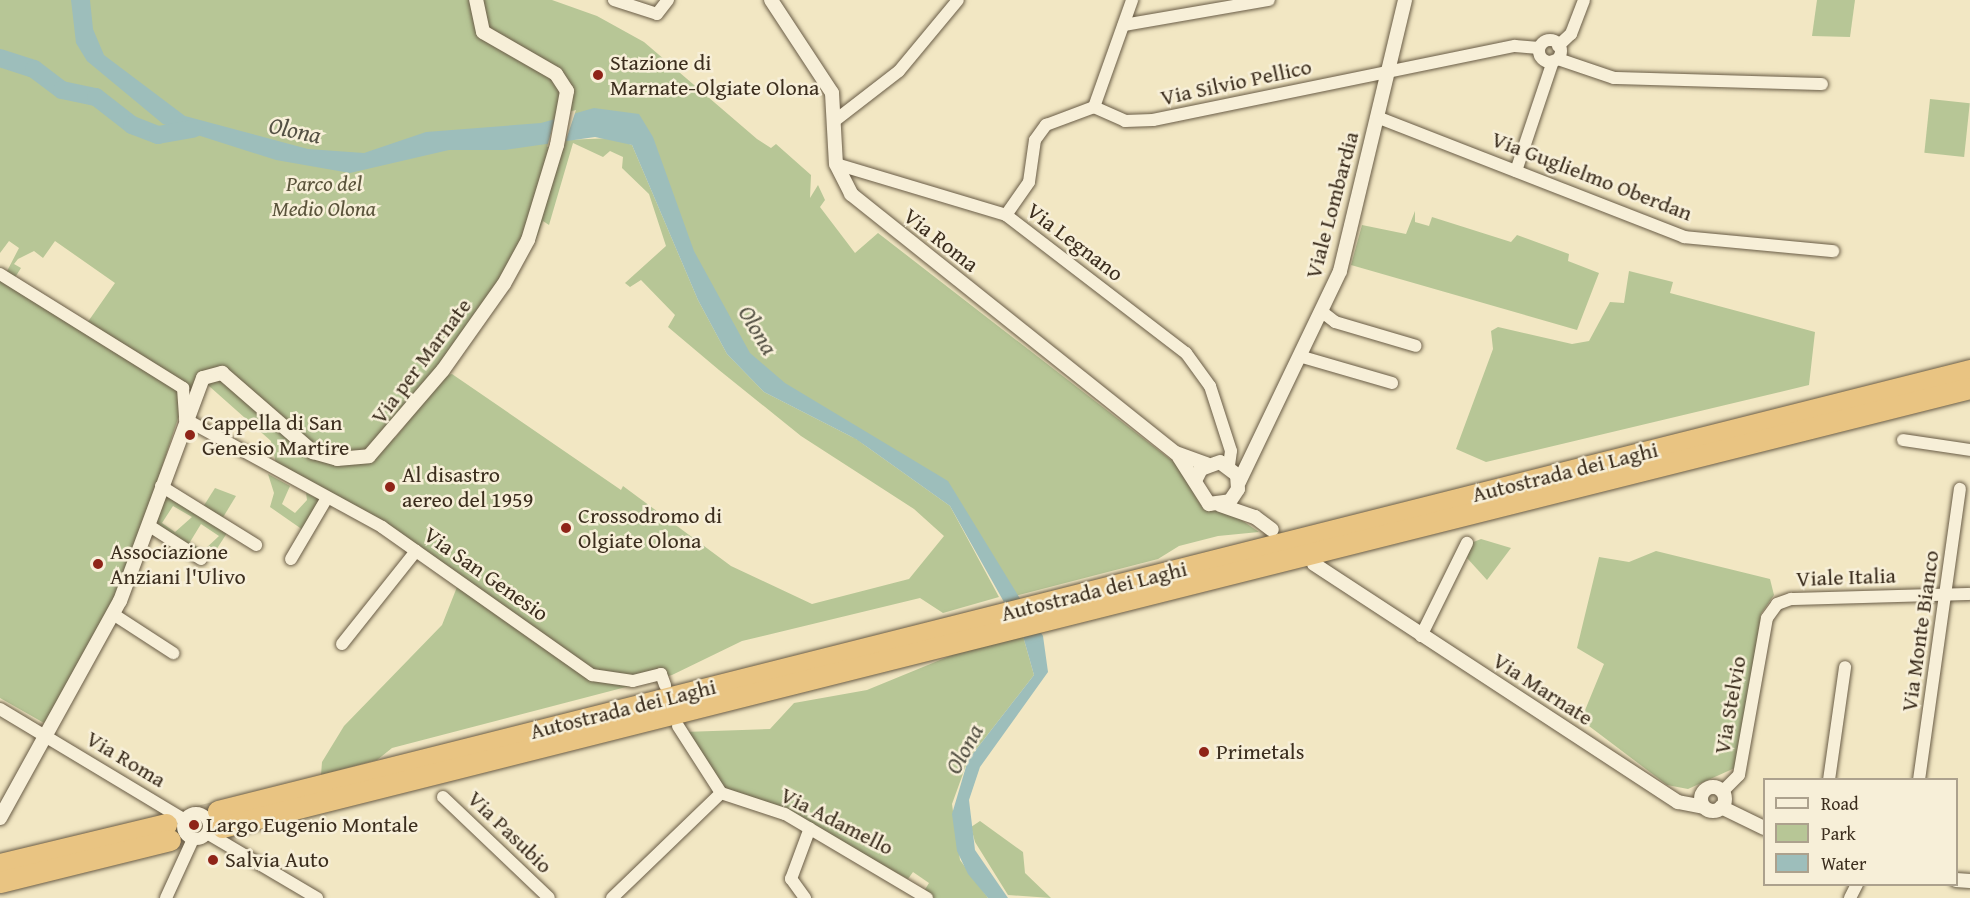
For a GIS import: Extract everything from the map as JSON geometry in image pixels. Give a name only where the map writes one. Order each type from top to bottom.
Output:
[{"type":"highway","name":"Autostrada dei Laghi","points":[[216,824],[1001,622],[1053,601],[1970,370]]},
{"type":"highway","name":"Autostrada dei Laghi","points":[[1001,622],[1071,615],[1970,388]]},
{"type":"highway","points":[[0,864],[174,828]]},
{"type":"highway","points":[[0,882],[174,828]]},
{"type":"street","name":"Via per Marnate","points":[[185,418],[203,378],[218,372],[313,452],[347,460],[377,450],[504,284],[528,240],[567,104],[562,80],[483,32],[476,15],[476,0]]},
{"type":"street","points":[[614,0],[657,14],[668,0]]},
{"type":"street","points":[[771,0],[832,93],[837,119],[836,164]]},
{"type":"street","points":[[837,119],[899,71],[958,0]]},
{"type":"street","points":[[1006,215],[1029,182],[1035,140],[1046,125],[1094,107],[1132,0]]},
{"type":"street","points":[[1124,25],[1269,0]]},
{"type":"street","name":"Viale Lombardia","points":[[1239,484],[1344,259],[1405,0]]},
{"type":"street","points":[[1516,171],[1557,61],[1558,46],[1571,34],[1584,0]]},
{"type":"street","name":"Via Silvio Pellico","points":[[1094,107],[1125,121],[1153,120],[1515,46],[1536,48],[1543,41],[1558,46]]},
{"type":"street","points":[[1536,48],[1557,61],[1614,78],[1822,84]]},
{"type":"street","name":"Via Guglielmo Oberdan","points":[[1377,117],[1684,237],[1833,251]]},
{"type":"street","name":"Via Legnano","points":[[836,164],[1006,215],[1196,362],[1210,386],[1226,436],[1218,464]]},
{"type":"street","name":"Via Roma","points":[[836,164],[859,202],[1176,453],[1195,481],[1203,500],[1220,505]]},
{"type":"street","points":[[0,274],[183,388],[185,418],[148,525],[113,614],[0,818]]},
{"type":"street","points":[[1321,311],[1335,322],[1416,346]]},
{"type":"street","points":[[1299,356],[1392,383]]},
{"type":"street","name":"Via San Genesio","points":[[185,418],[416,550],[592,675],[633,681],[660,674],[666,686]]},
{"type":"street","points":[[1903,440],[1970,450]]},
{"type":"street","name":"Viale Lombardia","points":[[1218,464],[1257,443]]},
{"type":"street","name":"Via Roma","points":[[1176,453],[1218,464]]},
{"type":"street","points":[[1195,481],[1218,464],[1239,484],[1255,517]]},
{"type":"street","points":[[1220,505],[1235,496],[1239,484]]},
{"type":"street","points":[[161,486],[256,545]]},
{"type":"street","name":"Via Monte Bianco","points":[[1919,778],[1960,489]]},
{"type":"street","points":[[291,559],[327,498]]},
{"type":"street","points":[[1220,505],[1255,517],[1272,530]]},
{"type":"street","points":[[148,525],[201,559]]},
{"type":"street","points":[[1421,636],[1467,543]]},
{"type":"street","points":[[342,644],[416,550]]},
{"type":"street","name":"Via Marnate","points":[[1316,563],[1421,636],[1678,802],[1704,807],[1721,807],[1763,828]]},
{"type":"street","name":"Viale Italia","points":[[1767,618],[1791,599],[1970,594]]},
{"type":"street","points":[[113,614],[173,653]]},
{"type":"street","name":"Via Stelvio","points":[[1722,792],[1740,774],[1767,618]]},
{"type":"street","points":[[1828,778],[1845,667]]},
{"type":"street","name":"Via Roma","points":[[0,709],[44,735],[174,828]]},
{"type":"street","points":[[612,898],[721,793],[678,726]]},
{"type":"street","points":[[1704,807],[1704,791],[1722,792],[1721,807]]},
{"type":"street","name":"Via Adamello","points":[[721,793],[810,828],[927,898]]},
{"type":"street","name":"Via Pasubio","points":[[443,797],[549,898]]},
{"type":"street","points":[[174,828],[192,814],[204,816],[317,898]]},
{"type":"street","points":[[166,898],[193,839],[216,824]]},
{"type":"street","points":[[174,828],[184,831],[193,839]]},
{"type":"street","points":[[805,898],[791,879],[810,828]]},
{"type":"green space","name":"Parco del Medio Olona","points":[[0,0],[552,0],[597,16],[644,42],[757,139],[771,148],[776,144],[811,175],[810,198],[818,185],[825,200],[820,207],[855,253],[878,233],[1175,463],[1202,507],[1231,513],[1259,532],[1218,536],[1179,546],[1158,559],[1015,596],[962,507],[858,441],[950,506],[999,597],[943,613],[920,598],[742,641],[672,675],[392,748],[377,760],[321,775],[322,762],[344,726],[442,625],[457,587],[383,526],[277,468],[271,441],[200,378],[181,409],[133,556],[102,624],[44,723],[0,698],[0,274],[85,326],[115,283],[55,241],[43,258],[34,251],[18,259],[14,264],[21,268],[14,279],[5,275],[19,248],[9,241],[0,253]],"holes":[[[637,122],[714,302],[762,379],[855,438],[764,392],[727,354],[698,300],[632,145],[612,138],[565,140]],[[573,143],[603,157],[610,151],[623,157],[622,168],[649,194],[666,246],[625,283],[630,287],[641,280],[675,315],[668,327],[801,436],[914,509],[944,536],[909,579],[812,604],[731,566],[623,486],[621,490],[452,374],[444,376],[395,438],[391,435],[535,242],[543,221],[549,225]]]},
{"type":"green space","points":[[1817,0],[1855,0],[1850,37],[1812,36]]},
{"type":"green space","points":[[1930,99],[1970,103],[1964,157],[1924,153]]},
{"type":"green space","points":[[1415,211],[1415,222],[1429,226],[1432,217],[1511,242],[1517,235],[1569,254],[1568,261],[1599,273],[1577,330],[1351,265],[1362,225],[1406,234]]},
{"type":"green space","points":[[1629,271],[1673,282],[1670,293],[1815,332],[1809,385],[1486,462],[1456,449],[1493,349],[1491,331],[1498,327],[1572,344],[1589,341],[1610,302],[1624,303]]},
{"type":"green space","points":[[268,474],[290,486],[282,504],[295,513],[307,500],[306,493],[321,500],[303,530],[270,507],[274,493]]},
{"type":"green space","points":[[215,488],[236,496],[222,519],[203,507]]},
{"type":"green space","points":[[170,496],[227,533],[209,561],[155,525],[163,499]],"holes":[[[173,506],[192,517],[175,532],[162,523]],[[201,524],[219,536],[203,551],[190,542]]]},
{"type":"green space","points":[[1481,539],[1511,548],[1487,580],[1467,558],[1471,543]]},
{"type":"green space","points":[[1656,551],[1770,579],[1774,595],[1761,614],[1737,767],[1688,789],[1667,785],[1581,720],[1604,664],[1577,648],[1599,557],[1629,562]]},
{"type":"green space","points":[[1023,636],[1034,675],[968,760],[952,804],[960,860],[988,898],[932,898],[924,891],[929,883],[913,872],[908,879],[785,810],[723,790],[684,732],[770,729],[794,703],[867,690],[962,651]]},
{"type":"green space","points":[[980,821],[1023,852],[1025,873],[1051,898],[1008,895],[975,842],[971,827]]},
{"type":"water","points":[[71,0],[90,0],[93,29],[104,55],[185,116],[308,149],[364,153],[426,132],[541,123],[594,108],[639,114],[653,137],[694,251],[750,353],[785,383],[948,481],[1043,636],[1048,672],[980,767],[969,800],[975,850],[1008,898],[988,898],[968,874],[957,851],[952,814],[968,760],[1034,675],[1023,636],[950,506],[856,439],[764,392],[727,354],[698,300],[632,145],[595,137],[505,150],[449,150],[350,173],[276,160],[163,124],[87,61],[76,43]]},
{"type":"pier","points":[[576,110],[565,143],[547,147],[556,115]]},
{"type":"waterway","name":"Olona","points":[[0,58],[34,69],[62,90],[96,97],[132,125],[158,135],[193,129]]},
{"type":"tunnel","points":[[166,824],[218,811]]},
{"type":"tunnel","points":[[170,840],[222,827]]},
{"type":"place","name":"Stazione di Marnate-Olgiate Olona","points":[[598,75]]},
{"type":"place","name":"Cappella di San Genesio Martire","points":[[190,435]]},
{"type":"place","name":"Al disastro aereo del 1959","points":[[390,487]]},
{"type":"place","name":"Crossodromo di Olgiate Olona","points":[[566,528]]},
{"type":"place","name":"Associazione Anziani l'Ulivo","points":[[98,564]]},
{"type":"place","name":"Primetals","points":[[1204,752]]},
{"type":"place","name":"Largo Eugenio Montale","points":[[194,825]]},
{"type":"place","name":"Salvia Auto","points":[[213,860]]}]
